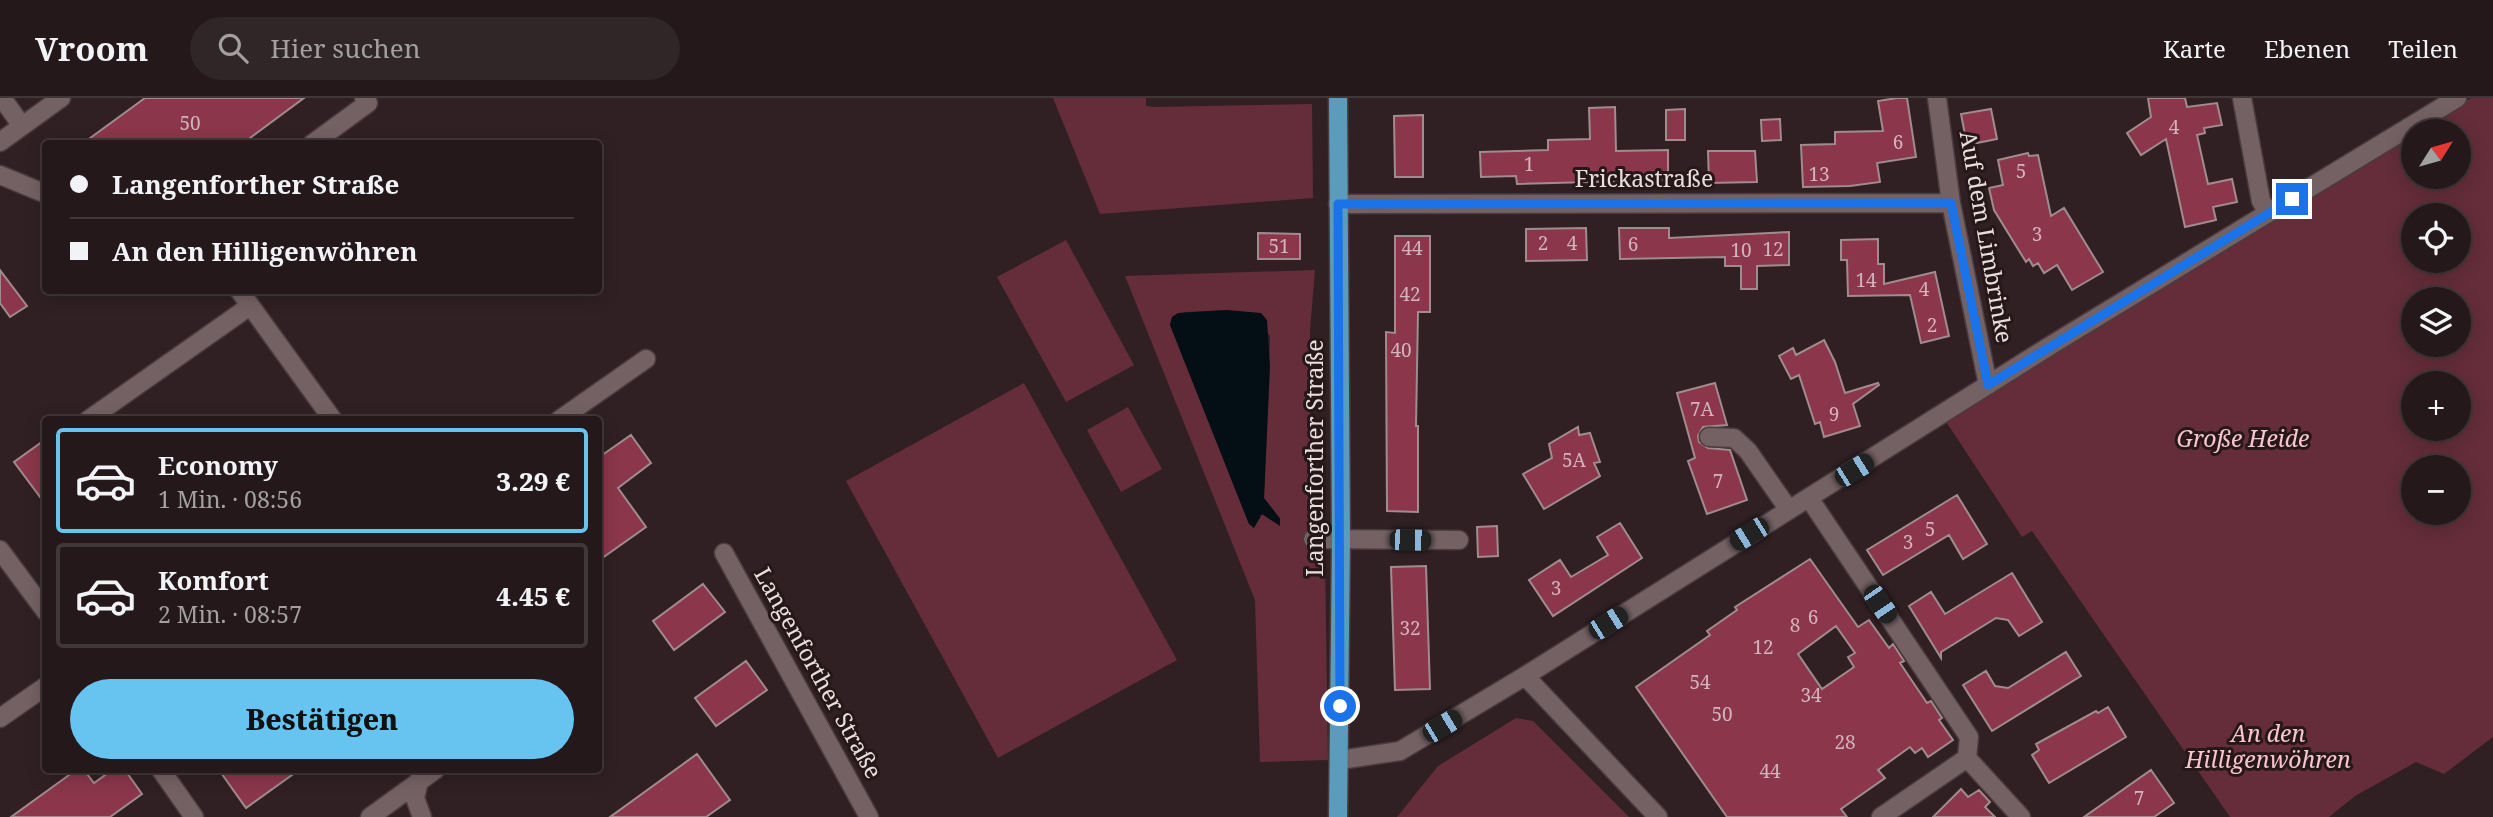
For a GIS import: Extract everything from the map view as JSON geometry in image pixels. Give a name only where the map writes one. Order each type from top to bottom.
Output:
[{"type":"main road","name":"Langenforther Straße","points":[[1338,98],[1341,539],[1338,817]]},
{"type":"street","points":[[2,98],[22,126]]},
{"type":"street","points":[[0,142],[61,98]]},
{"type":"street","points":[[317,140],[368,103],[364,98]]},
{"type":"street","name":"Auf dem Limbrinke","points":[[1937,98],[1951,203],[1988,385]]},
{"type":"street","points":[[2242,98],[2261,201],[2268,213]]},
{"type":"street","points":[[1340,760],[1400,751],[1525,676],[1988,385],[2458,98]]},
{"type":"street","points":[[0,175],[42,192]]},
{"type":"street","name":"Frickastraße","points":[[1338,204],[1951,203]]},
{"type":"street","points":[[242,294],[330,416]]},
{"type":"street","points":[[94,416],[250,306]]},
{"type":"street","points":[[565,416],[646,359]]},
{"type":"street","points":[[1709,437],[1734,438],[1748,450],[1789,510]]},
{"type":"street","points":[[1809,498],[1969,737],[1968,758],[2021,817]]},
{"type":"street","points":[[1313,539],[1459,540]]},
{"type":"street","points":[[0,550],[42,607]]},
{"type":"street","name":"Langenforther Straße","points":[[724,553],[869,817]]},
{"type":"street","points":[[1525,676],[1658,817]]},
{"type":"street","points":[[0,719],[42,689]]},
{"type":"street","points":[[1881,817],[1968,758]]},
{"type":"street","points":[[163,773],[194,817]]},
{"type":"street","points":[[370,817],[420,776]]},
{"type":"street","points":[[420,776],[415,798],[422,817]]},
{"type":"green space","points":[[1053,98],[1146,98],[1146,106],[1154,107],[1312,104],[1313,198],[1100,214]]},
{"type":"green space","name":"Große Heide","points":[[2471,98],[2493,98],[2493,737],[2444,774],[2416,762],[2355,796],[2329,817],[2230,817],[2032,531],[2022,537],[1945,420],[2401,140],[2401,189],[2471,189],[2471,119],[2436,119]]},
{"type":"green space","points":[[1066,240],[1134,365],[1066,402],[997,277]]},
{"type":"green space","points":[[1315,270],[1310,330],[1310,551],[1325,556],[1328,760],[1260,762],[1255,600],[1125,276]],"holes":[[[1227,310],[1270,335],[1264,498],[1280,518],[1279,525],[1262,514],[1249,524],[1170,325],[1172,317],[1186,312]]]},
{"type":"green space","points":[[1024,383],[1177,660],[998,758],[846,481]]},
{"type":"green space","points":[[1128,407],[1162,469],[1121,492],[1087,430]]},
{"type":"green space","points":[[1516,718],[1533,721],[1629,817],[1397,817],[1438,766]]},
{"type":"shaded area","points":[[1227,310],[1261,313],[1267,320],[1270,367],[1264,498],[1280,519],[1280,526],[1262,514],[1254,528],[1249,524],[1170,325],[1172,317],[1178,313]]},
{"type":"building","points":[[145,98],[304,98],[247,140],[87,140]]},
{"type":"building","points":[[1907,98],[1916,157],[1877,163],[1880,182],[1803,187],[1801,145],[1835,144],[1835,132],[1883,131],[1878,101]]},
{"type":"building","points":[[2148,98],[2185,98],[2187,107],[2217,103],[2222,125],[2204,128],[2205,133],[2197,135],[2208,184],[2232,179],[2237,202],[2213,207],[2216,220],[2185,227],[2166,139],[2141,155],[2127,133],[2151,117]]},
{"type":"building","points":[[1615,107],[1616,151],[1668,150],[1668,180],[1517,184],[1516,176],[1481,177],[1480,152],[1548,150],[1548,140],[1590,139],[1589,108]]},
{"type":"building","points":[[1685,109],[1685,140],[1666,140],[1666,110]]},
{"type":"building","points":[[1991,109],[1997,139],[1967,145],[1961,114]]},
{"type":"building","points":[[1423,115],[1423,177],[1395,177],[1394,116]]},
{"type":"building","points":[[1780,119],[1781,140],[1762,141],[1761,120]]},
{"type":"building","points":[[1708,151],[1755,151],[1757,182],[1709,183]]},
{"type":"building","points":[[2028,153],[2029,156],[2038,155],[2051,216],[2064,208],[2103,272],[2072,290],[2057,265],[2044,273],[2038,263],[2033,266],[2029,259],[2026,262],[1994,210],[1989,188],[2003,185],[1998,160]]},
{"type":"building","points":[[1586,228],[1587,260],[1526,261],[1526,229]]},
{"type":"building","points":[[1619,228],[1669,228],[1669,238],[1789,232],[1789,265],[1757,266],[1757,289],[1741,289],[1741,266],[1725,266],[1725,257],[1620,259]]},
{"type":"building","points":[[1258,233],[1300,234],[1300,259],[1258,259]]},
{"type":"building","points":[[1395,236],[1430,236],[1430,312],[1418,312],[1418,512],[1387,511],[1386,332],[1395,333]]},
{"type":"building","points":[[1878,239],[1878,264],[1884,264],[1884,284],[1935,272],[1949,336],[1921,343],[1910,295],[1848,296],[1847,260],[1841,260],[1841,240]]},
{"type":"building","points":[[0,270],[27,306],[10,317],[0,303]]},
{"type":"building","points":[[1824,340],[1835,362],[1845,393],[1878,383],[1879,385],[1853,404],[1860,426],[1824,437],[1820,422],[1815,424],[1799,375],[1791,379],[1779,356],[1793,348],[1796,355]]},
{"type":"building","points":[[1715,383],[1727,425],[1703,427],[1698,436],[1699,442],[1708,448],[1730,450],[1747,500],[1707,514],[1688,461],[1695,458],[1677,393]]},
{"type":"building","points":[[1578,427],[1579,435],[1590,433],[1600,462],[1594,463],[1600,476],[1544,509],[1523,474],[1552,458],[1549,444]]},
{"type":"building","points":[[631,435],[651,463],[618,488],[646,527],[602,558],[602,455]]},
{"type":"building","points":[[42,442],[42,500],[14,462]]},
{"type":"building","points":[[1957,495],[1987,544],[1963,559],[1949,535],[1883,575],[1867,550]]},
{"type":"building","points":[[1620,523],[1642,558],[1553,616],[1529,580],[1560,560],[1571,577],[1608,555],[1597,537]]},
{"type":"building","points":[[1497,526],[1498,556],[1478,557],[1477,527]]},
{"type":"building","points":[[1810,559],[1858,627],[1869,620],[1889,648],[1893,644],[1904,661],[1900,663],[1927,703],[1931,701],[1942,718],[1939,720],[1953,740],[1928,757],[1922,748],[1915,753],[1910,747],[1878,770],[1885,778],[1841,809],[1847,817],[1727,817],[1636,687],[1710,635],[1707,631],[1737,610],[1735,607]],"holes":[[[1836,626],[1855,653],[1848,657],[1854,667],[1822,689],[1798,654]]]},
{"type":"building","points":[[1426,566],[1430,689],[1395,690],[1391,567]]},
{"type":"building","points":[[2012,573],[2042,622],[2019,636],[2008,620],[1996,618],[1941,652],[1941,658],[1909,606],[1931,592],[1945,614]]},
{"type":"building","points":[[703,584],[725,612],[674,650],[653,621]]},
{"type":"building","points":[[2066,652],[2081,676],[1992,731],[1963,685],[1986,671],[1995,686],[2008,688]]},
{"type":"building","points":[[746,661],[767,690],[716,726],[695,698]]},
{"type":"building","points":[[2108,707],[2126,737],[2049,783],[2032,755],[2039,750],[2036,744]]},
{"type":"building","points":[[697,754],[730,800],[706,817],[610,817]]},
{"type":"building","points":[[2151,770],[2174,803],[2154,817],[2084,817]]},
{"type":"building","points":[[72,773],[86,773],[94,783],[108,773],[127,773],[142,794],[110,817],[11,817]]},
{"type":"building","points":[[221,773],[295,773],[246,808]]},
{"type":"building","points":[[1961,789],[1968,797],[1979,790],[1990,802],[1985,807],[1995,817],[1933,817]]},
{"type":"route","points":[[1340,706],[1338,204],[1951,203],[1988,385],[2292,199]]},
{"type":"park label","name":"An den Hilligenwöhren","points":[[2268,747]]}]
